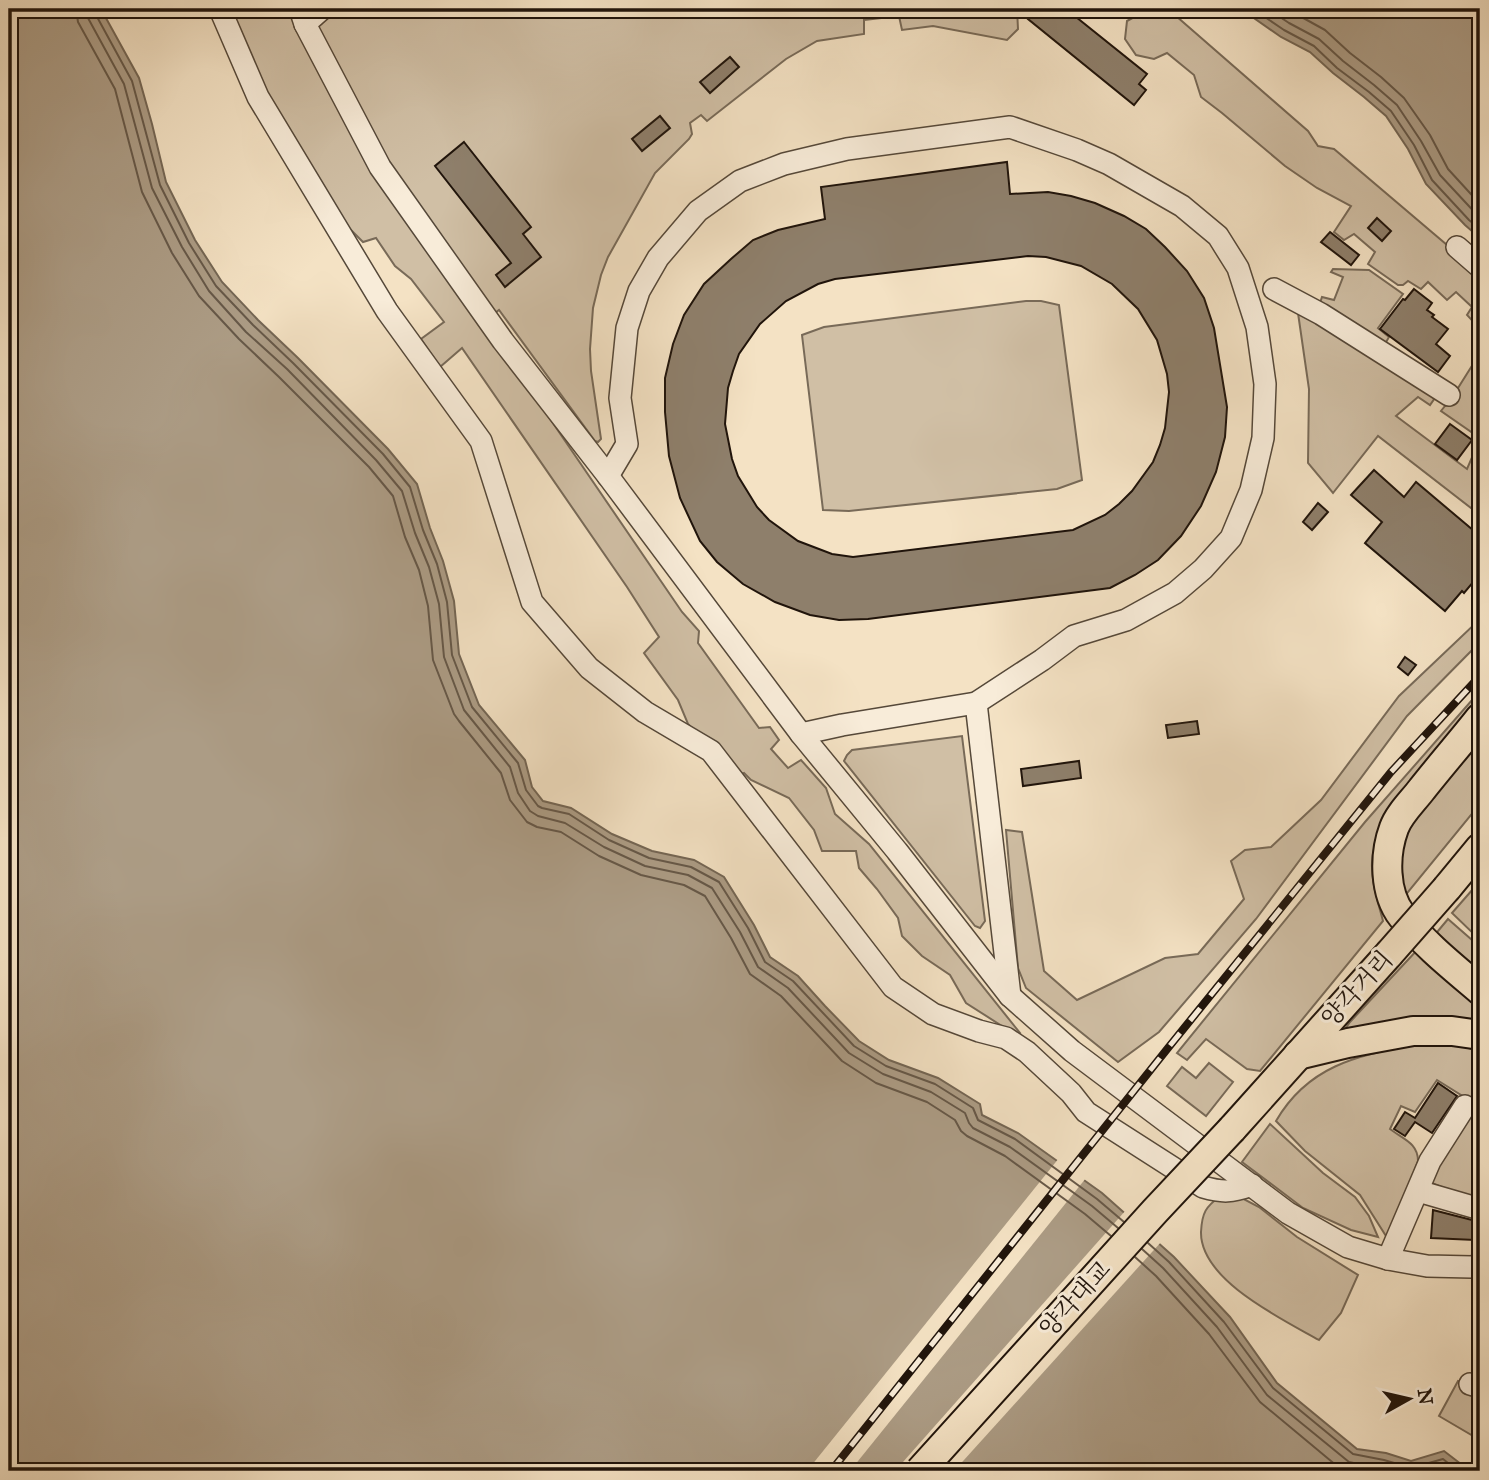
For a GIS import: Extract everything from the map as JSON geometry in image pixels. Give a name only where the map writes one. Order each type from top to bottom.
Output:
[{"type":"main road","points":[[1480,718],[1394,826],[1388,848],[1388,873],[1390,891],[1400,914],[1480,990]]},
{"type":"main road","name":"양각거리","points":[[1232,1129],[1480,848]]},
{"type":"main road","points":[[1298,1055],[1348,1042],[1413,1031],[1452,1031],[1480,1035]]},
{"type":"main road","name":"양각대교","points":[[920,1471],[1232,1129]]},
{"type":"street","points":[[220,9],[258,97],[387,311],[481,441],[531,602],[581,659],[645,712],[711,751],[893,987],[933,1014],[1006,1038],[1027,1052],[1071,1093],[1086,1112],[1203,1187],[1234,1191],[1252,1185]]},
{"type":"street","points":[[322,9],[302,16],[380,167],[503,341],[801,734],[1010,996],[1072,1051],[1289,1213],[1348,1247],[1388,1259],[1427,1266],[1480,1265]]},
{"type":"street","points":[[608,476],[627,444],[620,398],[628,328],[639,291],[658,258],[698,211],[740,181],[784,164],[847,149],[1010,127],[1109,164],[1182,206],[1218,236],[1238,268],[1257,327],[1265,384],[1263,438],[1251,490],[1231,538],[1203,569],[1175,593],[1126,620],[1074,636],[976,703],[801,734]]},
{"type":"street","points":[[1457,247],[1480,267]]},
{"type":"street","points":[[1274,289],[1321,314],[1449,395]]},
{"type":"street","points":[[976,703],[1010,996]]},
{"type":"street","points":[[1388,1259],[1430,1161],[1465,1106]]},
{"type":"street","points":[[1418,1191],[1480,1209]]},
{"type":"shaded area","points":[[225,9],[1017,9],[1018,29],[1007,40],[933,26],[902,30],[899,16],[864,20],[864,34],[817,41],[786,59],[707,121],[701,115],[690,123],[692,134],[655,173],[608,257],[601,275],[593,308],[590,349],[601,439],[598,442],[499,310],[481,324],[546,413],[682,612],[699,631],[698,643],[759,728],[770,727],[779,740],[771,749],[788,768],[801,760],[826,788],[835,814],[869,844],[1020,1033],[1016,1035],[966,1003],[950,975],[922,956],[902,936],[898,918],[859,868],[856,851],[822,851],[814,830],[789,798],[751,780],[744,773],[736,776],[688,724],[678,700],[644,653],[659,637],[627,587],[462,348],[440,367],[421,339],[444,322],[411,279],[395,266],[376,238],[363,242],[337,216],[278,125],[240,30]]},
{"type":"shaded area","points":[[1136,9],[1168,9],[1308,131],[1318,146],[1334,149],[1480,273],[1480,329],[1467,315],[1472,307],[1456,292],[1447,300],[1428,282],[1421,289],[1408,281],[1398,285],[1368,264],[1375,252],[1354,234],[1344,240],[1334,232],[1351,206],[1317,188],[1285,166],[1201,97],[1194,75],[1167,53],[1154,59],[1136,55],[1125,39],[1127,21],[1140,14]]},
{"type":"shaded area","points":[[1333,269],[1369,270],[1403,294],[1378,328],[1389,337],[1385,344],[1319,306],[1322,297],[1334,300],[1343,277],[1331,272]]},
{"type":"shaded area","points":[[1026,301],[1059,305],[1082,480],[1057,489],[849,511],[823,510],[802,335],[824,327]]},
{"type":"shaded area","points":[[1298,313],[1439,392],[1430,405],[1418,397],[1396,416],[1467,469],[1480,439],[1480,515],[1378,436],[1333,493],[1308,463],[1309,389]]},
{"type":"shaded area","points":[[1480,353],[1480,438],[1441,411]]},
{"type":"shaded area","points":[[1480,619],[1480,642],[1407,716],[1256,919],[1159,1032],[1118,1062],[1026,988],[1018,968],[1006,830],[1022,832],[1044,971],[1077,1000],[1165,958],[1198,954],[1244,899],[1231,861],[1245,850],[1271,847],[1321,800],[1399,696]]},
{"type":"shaded area","points":[[1480,691],[1480,700],[1383,819],[1375,845],[1372,869],[1383,921],[1260,1071],[1247,1069],[1206,1039],[1187,1060],[1177,1053],[1365,822]]},
{"type":"shaded area","points":[[1480,734],[1480,804],[1404,897],[1401,858],[1404,835],[1413,817]]},
{"type":"shaded area","points":[[962,736],[985,921],[980,928],[975,926],[844,761],[852,750]]},
{"type":"shaded area","points":[[1480,881],[1480,940],[1452,913]]},
{"type":"shaded area","points":[[1448,919],[1480,947],[1480,977],[1433,937]]},
{"type":"shaded area","points":[[1419,948],[1480,1002],[1480,1023],[1412,1018],[1343,1032],[1350,1022]]},
{"type":"shaded area","points":[[1413,1045],[1457,1045],[1480,1051],[1480,1205],[1427,1181],[1464,1097],[1437,1080],[1415,1112],[1401,1106],[1390,1129],[1413,1146],[1418,1161],[1391,1232],[1386,1236],[1360,1195],[1305,1151],[1276,1121],[1303,1087],[1335,1066]]},
{"type":"shaded area","points":[[1209,1063],[1233,1082],[1206,1116],[1167,1086],[1182,1067],[1196,1078]]},
{"type":"shaded area","points":[[1270,1124],[1323,1173],[1355,1197],[1369,1216],[1378,1237],[1351,1230],[1303,1208],[1242,1162]]},
{"type":"shaded area","points":[[1220,1196],[1238,1196],[1259,1207],[1297,1237],[1358,1275],[1341,1313],[1319,1340],[1246,1296],[1214,1266],[1204,1250],[1201,1232],[1206,1211]]},
{"type":"shaded area","points":[[1458,1381],[1480,1390],[1480,1440],[1439,1416]]},
{"type":"water","points":[[9,9],[101,9],[139,78],[166,182],[195,240],[222,282],[388,449],[417,484],[454,601],[459,654],[479,705],[525,760],[532,787],[543,801],[571,808],[612,834],[652,851],[694,860],[724,877],[770,957],[798,976],[859,1041],[889,1060],[938,1078],[980,1104],[982,1115],[1018,1133],[1102,1193],[1174,1257],[1230,1317],[1277,1383],[1357,1449],[1386,1453],[1411,1461],[1444,1451],[1470,1471],[9,1471]]},
{"type":"water","points":[[1241,9],[1480,9],[1480,238],[1426,184],[1408,149],[1386,116],[1310,52],[1281,37]]},
{"type":"pier","points":[[1059,1158],[1086,1178],[850,1471],[807,1471]]},
{"type":"pier","points":[[1126,1210],[1162,1241],[954,1471],[895,1471]]},
{"type":"building","points":[[1036,9],[1066,9],[1147,74],[1139,84],[1146,90],[1134,105],[1028,19]]},
{"type":"building","points":[[730,57],[739,67],[710,93],[700,82]]},
{"type":"building","points":[[660,116],[670,128],[642,151],[632,139]]},
{"type":"building","points":[[464,142],[531,227],[523,234],[541,257],[505,287],[496,275],[511,263],[435,166]]},
{"type":"building","points":[[1007,162],[1010,194],[1048,192],[1095,203],[1146,229],[1187,271],[1204,298],[1214,328],[1227,407],[1225,437],[1216,472],[1201,506],[1181,536],[1158,560],[1110,588],[868,619],[839,620],[810,615],[775,602],[743,584],[717,562],[700,541],[680,498],[669,456],[665,378],[673,344],[684,315],[704,284],[753,240],[778,230],[825,219],[821,187]],"holes":[[[1028,256],[1046,257],[1081,266],[1112,284],[1138,309],[1157,340],[1169,392],[1165,428],[1153,462],[1119,504],[1105,515],[1073,530],[853,557],[832,554],[798,541],[769,520],[757,507],[738,476],[732,459],[725,424],[728,388],[739,354],[760,324],[786,301],[818,284],[835,279]]]},
{"type":"building","points":[[1377,218],[1391,231],[1382,241],[1368,228]]},
{"type":"building","points":[[1330,232],[1359,255],[1351,265],[1321,242]]},
{"type":"building","points":[[1414,289],[1432,303],[1427,310],[1448,329],[1436,344],[1450,356],[1438,372],[1380,329]]},
{"type":"building","points":[[1450,424],[1472,440],[1457,460],[1435,444]]},
{"type":"building","points":[[1374,470],[1404,497],[1416,482],[1480,536],[1480,574],[1445,611],[1365,543],[1382,522],[1351,495]]},
{"type":"building","points":[[1318,503],[1328,512],[1312,530],[1303,522]]},
{"type":"building","points":[[1405,657],[1416,665],[1408,675],[1398,667]]},
{"type":"building","points":[[1197,721],[1199,734],[1168,738],[1166,725]]},
{"type":"building","points":[[1079,761],[1081,778],[1023,786],[1021,769]]},
{"type":"building","points":[[1438,1083],[1457,1096],[1432,1133],[1415,1122],[1405,1136],[1394,1129],[1405,1112],[1415,1118]]},
{"type":"building","points":[[1433,1210],[1476,1221],[1475,1240],[1431,1238]]},
{"type":"railway","points":[[831,1471],[1391,772],[1480,676]]}]
